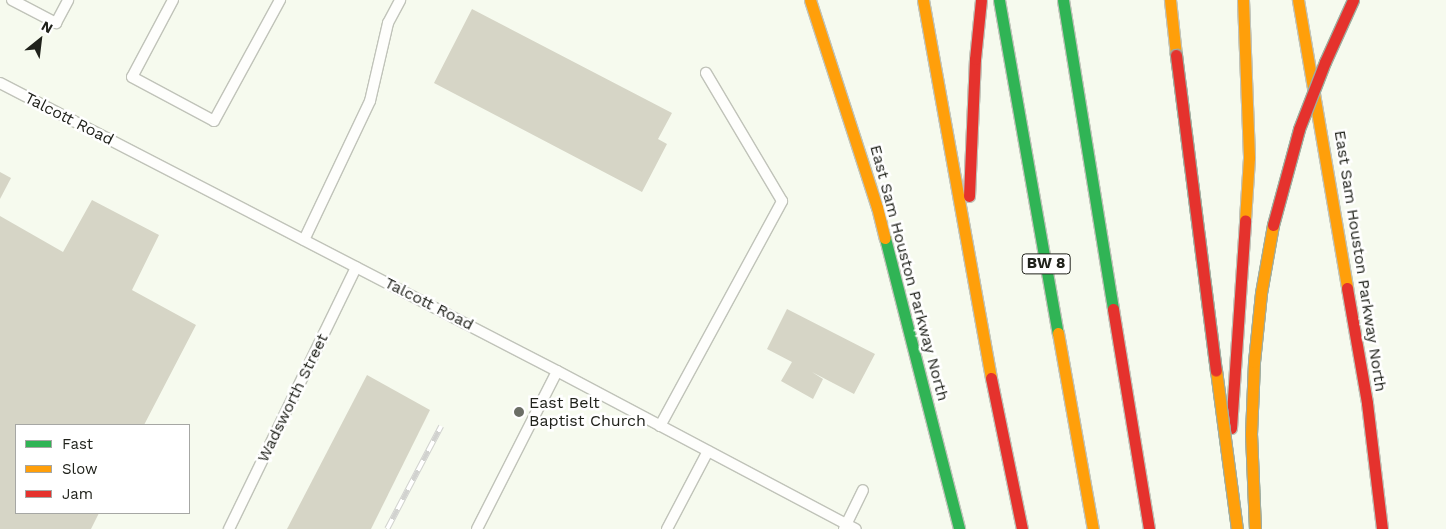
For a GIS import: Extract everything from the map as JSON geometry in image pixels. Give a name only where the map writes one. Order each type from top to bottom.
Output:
[{"type":"main road","name":"East Sam Houston Parkway North","points":[[810,0],[877,207],[959,529]]},
{"type":"main road","points":[[923,0],[966,247],[1011,482],[1022,529]]},
{"type":"main road","points":[[966,247],[975,58],[981,0]]},
{"type":"main road","name":"BW 8","points":[[999,0],[1093,529]]},
{"type":"main road","points":[[1063,0],[1149,529]]},
{"type":"main road","points":[[1170,0],[1237,529]]},
{"type":"main road","points":[[1226,529],[1236,333],[1250,158],[1243,0]]},
{"type":"main road","name":"East Sam Houston Parkway North","points":[[1298,0],[1367,403],[1382,529]]},
{"type":"main road","points":[[1255,529],[1251,434],[1254,371],[1261,293],[1271,234],[1284,178],[1299,129],[1325,62],[1353,0]]},
{"type":"lane","points":[[12,0],[56,23],[68,0]]},
{"type":"lane","points":[[173,0],[132,77],[214,122],[280,0]]},
{"type":"lane","points":[[304,240],[370,101],[388,23],[400,0]]},
{"type":"lane","points":[[660,426],[782,201],[706,73]]},
{"type":"lane","name":"Talcott Road","points":[[0,83],[557,371],[845,526],[856,529]]},
{"type":"lane","name":"Wadsworth Street","points":[[229,529],[356,267]]},
{"type":"lane","points":[[477,529],[557,371]]},
{"type":"lane","points":[[667,529],[708,451]]},
{"type":"lane","points":[[845,526],[862,490]]},
{"type":"building","points":[[472,9],[672,113],[658,139],[667,144],[642,192],[434,83]]},
{"type":"building","points":[[0,172],[11,178],[0,199]]},
{"type":"building","points":[[92,200],[159,235],[132,290],[196,325],[145,424],[15,424],[15,514],[98,514],[91,529],[0,529],[0,216],[63,252]]},
{"type":"building","points":[[787,309],[875,354],[854,394],[812,372],[823,379],[813,399],[781,381],[792,362],[767,349]]},
{"type":"building","points":[[367,375],[430,410],[371,529],[287,529]]},
{"type":"railway","points":[[387,529],[441,426]]},
{"type":"traffic: fast","points":[[999,0],[1058,333]]},
{"type":"traffic: fast","points":[[1063,0],[1113,309]]},
{"type":"traffic: fast","points":[[885,238],[959,529]]},
{"type":"traffic: slow","points":[[810,0],[877,207],[885,238]]},
{"type":"traffic: slow","points":[[923,0],[991,378]]},
{"type":"traffic: slow","points":[[1170,0],[1176,55]]},
{"type":"traffic: slow","points":[[1243,0],[1249,158],[1245,220]]},
{"type":"traffic: slow","points":[[1298,0],[1347,288]]},
{"type":"traffic: slow","points":[[1255,529],[1251,434],[1254,362],[1261,293],[1273,225]]},
{"type":"traffic: slow","points":[[1058,333],[1093,529]]},
{"type":"traffic: slow","points":[[1216,370],[1237,529]]},
{"type":"traffic: jam","points":[[969,196],[975,59],[981,0]]},
{"type":"traffic: jam","points":[[1273,225],[1299,129],[1325,62],[1353,0]]},
{"type":"traffic: jam","points":[[1176,55],[1216,370]]},
{"type":"traffic: jam","points":[[1231,428],[1245,220]]},
{"type":"traffic: jam","points":[[1347,288],[1367,403],[1382,529]]},
{"type":"traffic: jam","points":[[1113,309],[1149,529]]},
{"type":"traffic: jam","points":[[991,378],[1022,529]]},
{"type":"place","name":"East Belt Baptist Church","points":[[519,412]]}]
